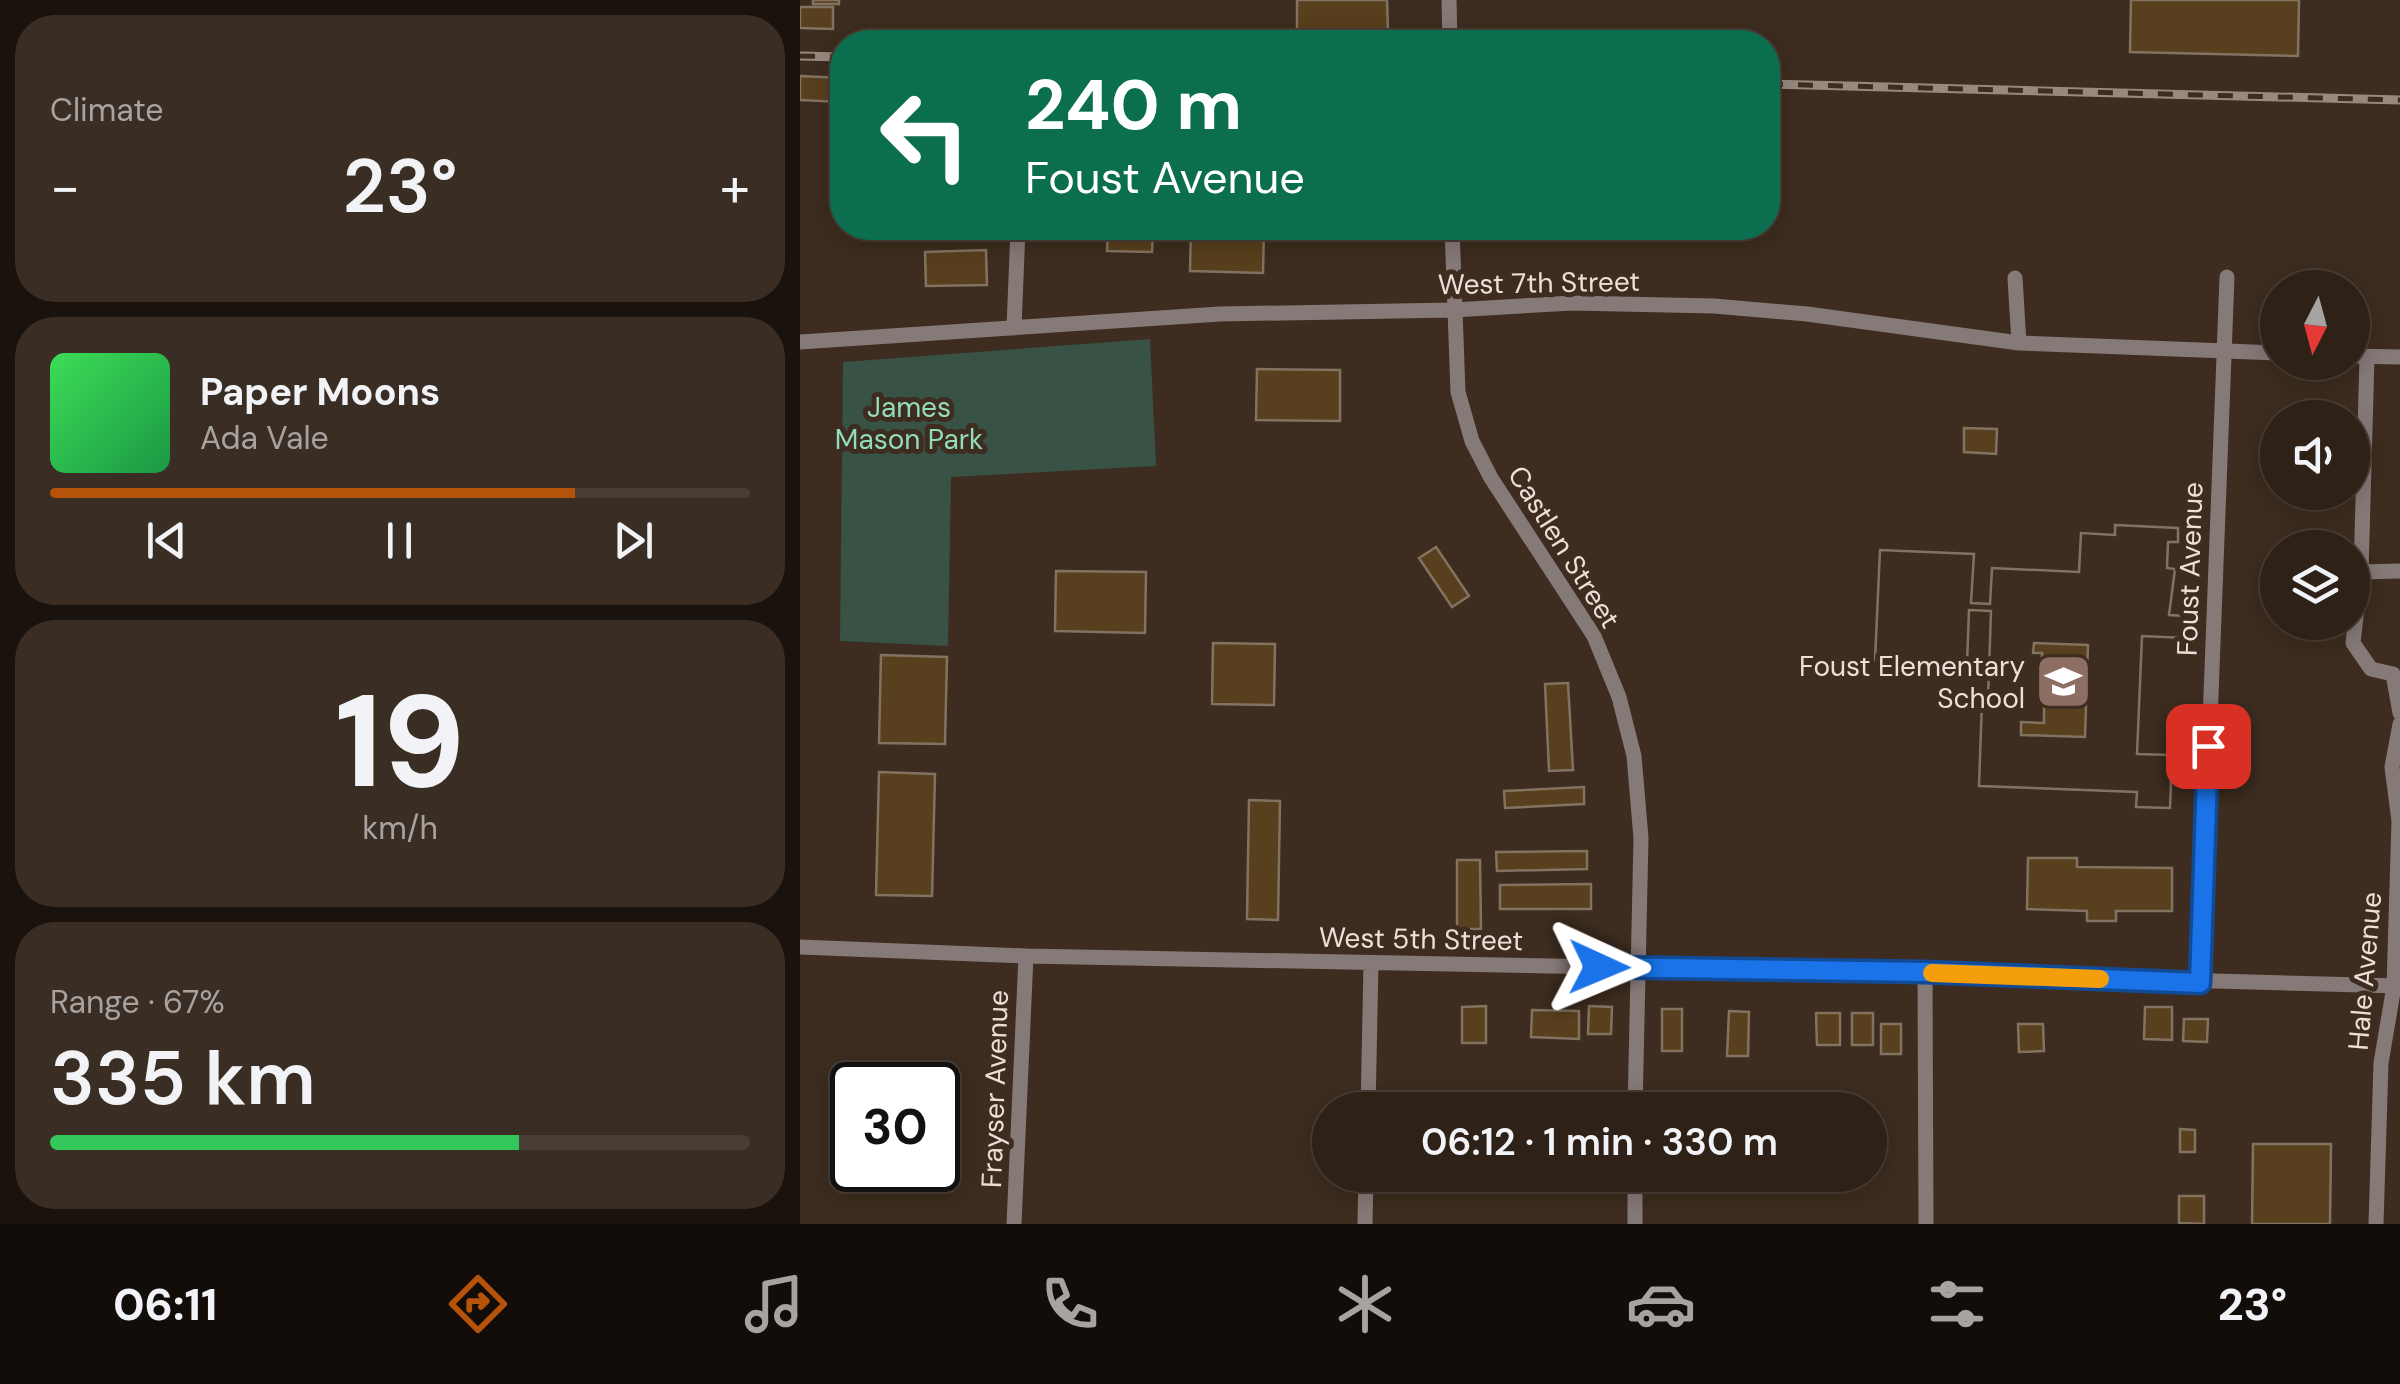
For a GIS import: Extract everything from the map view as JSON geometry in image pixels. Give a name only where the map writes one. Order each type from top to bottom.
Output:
[{"type":"street","points":[[1449,0],[1450,30]]},
{"type":"street","points":[[1014,328],[1018,240]]},
{"type":"street","name":"Castlen Street","points":[[1452,240],[1458,392],[1472,441],[1491,478],[1594,636],[1619,697],[1634,756],[1641,838],[1635,1092]]},
{"type":"street","name":"Foust Avenue","points":[[2200,983],[2227,277]]},
{"type":"street","points":[[2015,278],[2019,342]]},
{"type":"street","name":"West 7th Street","points":[[800,342],[1220,314],[1572,304],[1714,306],[2019,342],[2260,352]]},
{"type":"street","points":[[2370,356],[2400,357]]},
{"type":"street","points":[[2360,380],[2361,530]]},
{"type":"street","points":[[2370,572],[2400,572]]},
{"type":"street","points":[[2353,640],[2371,669],[2393,674],[2400,714]]},
{"type":"street","name":"Hale Avenue","points":[[2376,1224],[2382,1063],[2397,986],[2399,821],[2392,767],[2400,724]]},
{"type":"street","name":"West 5th Street","points":[[800,947],[1026,956],[1925,972],[2397,986]]},
{"type":"street","name":"Frayser Avenue","points":[[1014,1224],[1026,956]]},
{"type":"street","points":[[1368,1092],[1371,963]]},
{"type":"street","points":[[1925,972],[1926,1224]]},
{"type":"street","points":[[1365,1224],[1366,1192]]},
{"type":"street","points":[[1634,1192],[1635,1224]]},
{"type":"green space","name":"James Mason Park","points":[[1150,339],[1156,466],[951,477],[948,646],[840,641],[843,362]]},
{"type":"building","points":[[813,0],[839,0],[839,4],[813,4]]},
{"type":"building","points":[[1297,0],[1387,0],[1388,30],[1297,30]]},
{"type":"building","points":[[2131,0],[2299,0],[2298,56],[2130,52]]},
{"type":"building","points":[[800,7],[833,7],[833,29],[800,28]]},
{"type":"building","points":[[800,76],[830,77],[830,101],[800,100]]},
{"type":"building","points":[[1107,240],[1152,240],[1152,252],[1107,251]]},
{"type":"building","points":[[1191,240],[1264,240],[1263,273],[1190,271]]},
{"type":"building","points":[[986,250],[987,285],[926,286],[925,252]]},
{"type":"building","points":[[1257,369],[1340,370],[1340,421],[1256,420]]},
{"type":"building","points":[[1964,428],[1997,429],[1996,454],[1964,452]]},
{"type":"building","name":"Foust Elementary School","points":[[2115,525],[2178,528],[2178,542],[2168,542],[2167,568],[2175,569],[2169,615],[2186,616],[2185,638],[2142,636],[2137,754],[2172,755],[2170,808],[2136,807],[2137,792],[1979,786],[1982,701],[1988,699],[1991,611],[1969,610],[1967,664],[1875,660],[1880,550],[1974,554],[1971,603],[1990,604],[1992,568],[2079,572],[2081,533],[2115,535]],"holes":[[[2034,643],[2088,645],[2085,737],[2021,735],[2021,722],[2044,723],[2044,703],[2040,703],[2042,653],[2033,653]]]},
{"type":"building","name":"Foust Elementary School","points":[[2115,525],[2178,528],[2178,542],[2168,542],[2167,568],[2175,569],[2169,615],[2186,616],[2185,638],[2142,636],[2137,754],[2172,755],[2170,808],[2136,807],[2137,792],[1979,786],[1982,701],[1988,699],[1991,611],[1969,610],[1967,664],[1875,660],[1880,550],[1974,554],[1971,603],[1990,604],[1992,568],[2079,572],[2081,533],[2115,535]]},
{"type":"building","points":[[1436,547],[1469,596],[1452,607],[1419,558]]},
{"type":"building","points":[[1056,571],[1146,572],[1145,633],[1055,631]]},
{"type":"building","points":[[1213,643],[1275,644],[1274,705],[1212,704]]},
{"type":"building","points":[[881,655],[947,657],[945,744],[879,743]]},
{"type":"building","points":[[1568,683],[1573,770],[1549,771],[1545,684]]},
{"type":"building","points":[[879,772],[935,774],[932,896],[876,895]]},
{"type":"building","points":[[1584,787],[1584,804],[1505,808],[1504,791]]},
{"type":"building","points":[[1249,800],[1280,801],[1278,920],[1247,919]]},
{"type":"building","points":[[1587,851],[1587,869],[1497,871],[1496,852]]},
{"type":"building","points":[[2028,858],[2077,858],[2077,867],[2172,868],[2172,911],[2116,911],[2116,921],[2087,921],[2087,911],[2027,909]]},
{"type":"building","points":[[1457,860],[1480,860],[1481,929],[1457,929]]},
{"type":"building","points":[[1591,884],[1591,909],[1500,909],[1500,885]]},
{"type":"building","points":[[1486,1006],[1486,1043],[1462,1043],[1462,1007]]},
{"type":"building","points":[[1589,1006],[1612,1007],[1611,1034],[1588,1034]]},
{"type":"building","points":[[2145,1007],[2172,1007],[2172,1040],[2144,1039]]},
{"type":"building","points":[[1662,1009],[1682,1009],[1682,1051],[1662,1051]]},
{"type":"building","points":[[1532,1010],[1579,1011],[1579,1039],[1531,1037]]},
{"type":"building","points":[[1729,1011],[1749,1012],[1748,1056],[1727,1056]]},
{"type":"building","points":[[1816,1013],[1840,1013],[1840,1045],[1817,1045]]},
{"type":"building","points":[[1852,1013],[1873,1013],[1873,1045],[1852,1045]]},
{"type":"building","points":[[2184,1019],[2208,1019],[2207,1042],[2183,1041]]},
{"type":"building","points":[[1881,1024],[1901,1024],[1901,1054],[1881,1054]]},
{"type":"building","points":[[2018,1024],[2043,1024],[2044,1051],[2019,1052]]},
{"type":"building","points":[[2180,1129],[2195,1130],[2195,1152],[2180,1152]]},
{"type":"building","points":[[2253,1144],[2331,1144],[2330,1224],[2252,1224]]},
{"type":"building","points":[[2179,1196],[2204,1196],[2204,1224],[2179,1223]]},
{"type":"railway","points":[[800,56],[830,57]]},
{"type":"railway","points":[[1780,84],[2400,100]]},
{"type":"slow traffic","points":[[1932,973],[2100,979]]},
{"type":"place","name":"Foust Elementary School","points":[[2064,682]]},
{"type":"route","points":[[1599,967],[1925,972],[2200,983],[2208,746]]}]
